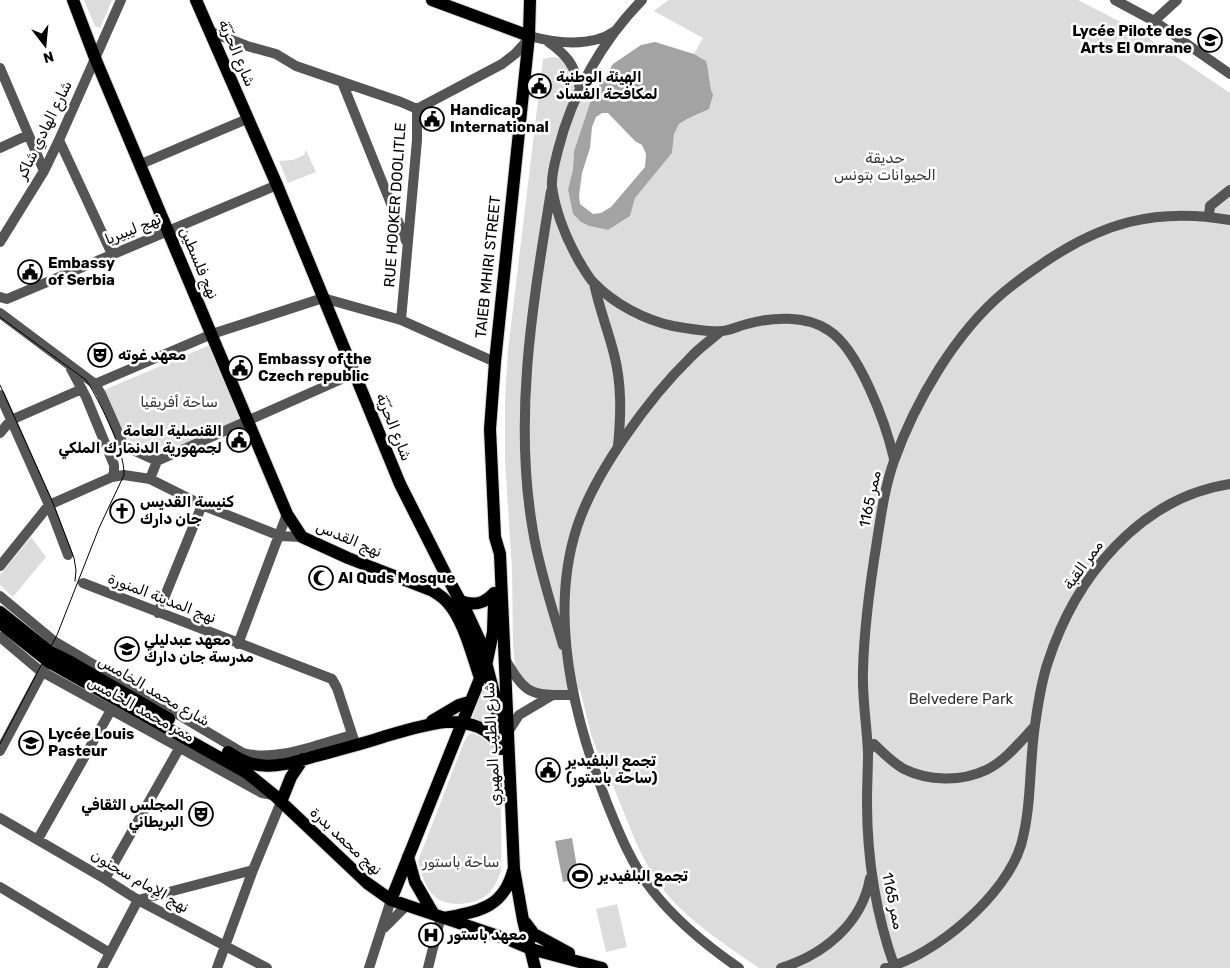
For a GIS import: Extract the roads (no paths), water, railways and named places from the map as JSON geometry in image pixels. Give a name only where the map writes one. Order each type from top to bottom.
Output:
[{"type":"main road","name":"نهج فلسطين","points":[[72,0],[287,514],[302,536]]},
{"type":"main road","name":"شارع الحرّيّة","points":[[196,0],[277,185],[400,484],[481,643],[494,693],[510,788]]},
{"type":"main road","points":[[432,0],[529,36]]},
{"type":"main road","name":"TAIEB MHIRI STREET","points":[[495,537],[490,429],[495,362],[529,36],[530,0]]},
{"type":"main road","name":"نهج القدس","points":[[302,536],[348,558],[433,591],[442,597],[454,611],[480,678]]},
{"type":"main road","points":[[391,900],[487,661],[493,632],[494,593],[492,556],[495,537]]},
{"type":"main road","name":"شارع الطيب المهيري","points":[[495,537],[500,554],[514,869],[522,920],[535,968]]},
{"type":"main road","points":[[433,591],[443,584],[446,575]]},
{"type":"main road","points":[[460,601],[467,604],[482,603],[494,593]]},
{"type":"main road","name":"شارع محمد الخامس","points":[[0,612],[49,651],[75,664],[234,756],[260,766],[272,766],[303,759],[354,740],[418,728]]},
{"type":"main road","name":"شارع محمد الخامس","points":[[0,623],[46,667],[247,773],[277,799]]},
{"type":"main road","points":[[418,728],[459,705],[469,702]]},
{"type":"main road","points":[[418,728],[446,722],[461,722],[478,727],[489,732],[497,740],[504,756]]},
{"type":"main road","points":[[277,799],[303,759]]},
{"type":"main road","name":"نهج محمد بدرة","points":[[277,799],[366,883],[391,900],[510,940],[531,949],[603,968]]},
{"type":"main road","points":[[408,857],[415,882],[440,916],[475,912],[491,906],[501,897],[510,882],[514,869]]},
{"type":"main road","points":[[522,920],[534,934],[543,940],[603,968]]},
{"type":"street","name":"شارع الهادي شاكر","points":[[0,242],[44,171],[121,0]]},
{"type":"street","points":[[642,0],[616,31],[580,88],[569,111],[559,146],[532,306],[525,374],[524,438],[527,486],[532,530],[567,660],[573,696],[585,740],[603,792],[624,843],[651,889],[670,911],[698,938],[739,968]]},
{"type":"street","points":[[1115,0],[1154,21],[1230,74]]},
{"type":"street","points":[[1154,21],[1177,0]]},
{"type":"street","points":[[529,36],[546,40],[584,42],[605,37],[616,31]]},
{"type":"street","points":[[211,32],[247,46],[276,54],[296,66],[417,109]]},
{"type":"street","name":"RUE HOOKER DOOLITLE","points":[[402,320],[407,244],[417,145],[417,109],[502,64],[516,54],[529,36]]},
{"type":"street","points":[[546,40],[560,49],[570,61],[575,70],[580,88]]},
{"type":"street","points":[[1,73],[44,171]]},
{"type":"street","points":[[342,82],[407,244]]},
{"type":"street","points":[[140,164],[247,119]]},
{"type":"street","points":[[0,148],[28,135]]},
{"type":"street","points":[[59,140],[112,254]]},
{"type":"street","name":"نهج ليبيريا","points":[[2,299],[277,185]]},
{"type":"street","points":[[552,185],[562,226],[569,245],[594,284],[600,310],[615,355],[621,398],[618,448]]},
{"type":"street","points":[[1209,216],[1210,206],[1230,190]]},
{"type":"street","name":"ممر 1165","points":[[891,967],[871,871],[867,804],[868,751],[863,705],[863,680],[868,598],[882,511],[894,459],[923,397],[947,357],[985,310],[1003,292],[1064,248],[1102,230],[1150,217],[1179,214],[1209,216],[1230,220]]},
{"type":"street","points":[[594,284],[626,307],[660,323],[675,327],[721,331],[773,320],[804,321],[828,329],[848,349],[864,377],[873,397],[894,459]]},
{"type":"street","points":[[95,384],[212,334],[323,298],[402,320],[495,362]]},
{"type":"street","points":[[0,313],[95,384],[124,446],[157,461]]},
{"type":"street","points":[[567,660],[566,602],[568,570],[578,527],[587,504],[618,448],[670,380],[690,358],[721,331]]},
{"type":"street","points":[[65,363],[73,371],[82,389],[113,462],[115,469],[112,477]]},
{"type":"street","points":[[150,480],[157,461],[355,373]]},
{"type":"street","points":[[0,432],[11,420],[82,389]]},
{"type":"street","points":[[0,395],[49,505],[68,555]]},
{"type":"street","points":[[113,462],[118,468],[129,475]]},
{"type":"street","points":[[0,566],[49,505],[112,477],[129,475]]},
{"type":"street","name":"نهج القدس","points":[[129,475],[150,480],[202,505],[280,536],[302,536]]},
{"type":"street","name":"ممر القبة","points":[[891,967],[930,948],[961,925],[995,892],[1011,868],[1021,844],[1027,814],[1034,727],[1042,684],[1055,642],[1072,607],[1108,553],[1123,537],[1155,512],[1196,492],[1230,484]]},
{"type":"street","points":[[158,613],[202,505]]},
{"type":"street","points":[[238,644],[287,514]]},
{"type":"street","name":"نهج المدينة المنورة","points":[[83,584],[332,679],[337,688],[354,740]]},
{"type":"street","name":"ممر محمد الخامس","points":[[0,596],[54,641],[244,753],[268,756],[354,740]]},
{"type":"street","name":"ممر محمد الخامس","points":[[0,637],[112,710],[262,793],[277,799]]},
{"type":"street","points":[[504,658],[519,682],[537,694],[573,696]]},
{"type":"street","points":[[0,750],[46,667]]},
{"type":"street","points":[[508,732],[519,715],[551,696]]},
{"type":"street","points":[[38,839],[112,710]]},
{"type":"street","points":[[868,751],[874,744],[890,759],[916,774],[933,778],[955,778],[972,775],[986,770],[997,763],[1034,727]]},
{"type":"street","points":[[105,879],[180,747]]},
{"type":"street","points":[[217,968],[277,799]]},
{"type":"street","name":"نهج الإمام سحنون","points":[[0,818],[138,900],[268,968]]},
{"type":"street","points":[[102,968],[138,900],[253,870]]},
{"type":"street","points":[[781,968],[812,956],[836,938],[860,906],[869,885],[871,871]]},
{"type":"street","points":[[0,887],[110,952]]},
{"type":"street","points":[[370,968],[391,900]]},
{"type":"street","points":[[380,933],[390,920],[407,905]]},
{"type":"street","points":[[428,968],[440,916]]},
{"type":"tram line","points":[[0,317],[86,380],[101,406],[117,442],[124,475],[99,528],[57,635],[0,744]]},
{"type":"tram line","points":[[0,385],[53,503],[74,558],[75,581]]},
{"type":"place","name":"Lycée Pilote des Arts El Omrane","points":[[1210,40]]},
{"type":"place","name":"الهيئة الوطنية لمكافحة الفساد","points":[[539,86]]},
{"type":"place","name":"Handicap International","points":[[432,119]]},
{"type":"place","name":"Embassy of Serbia","points":[[30,272]]},
{"type":"place","name":"معهد غوته","points":[[100,355]]},
{"type":"place","name":"Embassy of the Czech republic","points":[[240,368]]},
{"type":"place","name":"القنصلية العامة لجمهورية الدنمارك الملكي","points":[[239,440]]},
{"type":"place","name":"كنيسة القديس جان دارك","points":[[122,511]]},
{"type":"place","name":"Al Quds Mosque","points":[[321,578]]},
{"type":"place","name":"معهد عبدليلي مدرسة جان دارك","points":[[127,649]]},
{"type":"place","name":"Lycée Louis Pasteur","points":[[31,743]]},
{"type":"place","name":"تجمع البلفيدير (ساحة باستور)","points":[[548,770]]},
{"type":"place","name":"المجلس الثقافي البريطاني","points":[[201,814]]},
{"type":"place","name":"تجمع البلفيدير","points":[[580,876]]},
{"type":"place","name":"معهد باستور","points":[[431,935]]},
{"type":"park label","name":"حديقة الحيوانات بتونس","points":[[885,166]]},
{"type":"park label","name":"ساحة أفريقيا","points":[[179,402]]},
{"type":"park label","name":"Belvedere Park","points":[[961,699]]},
{"type":"park label","name":"ساحة باستور","points":[[461,862]]}]
